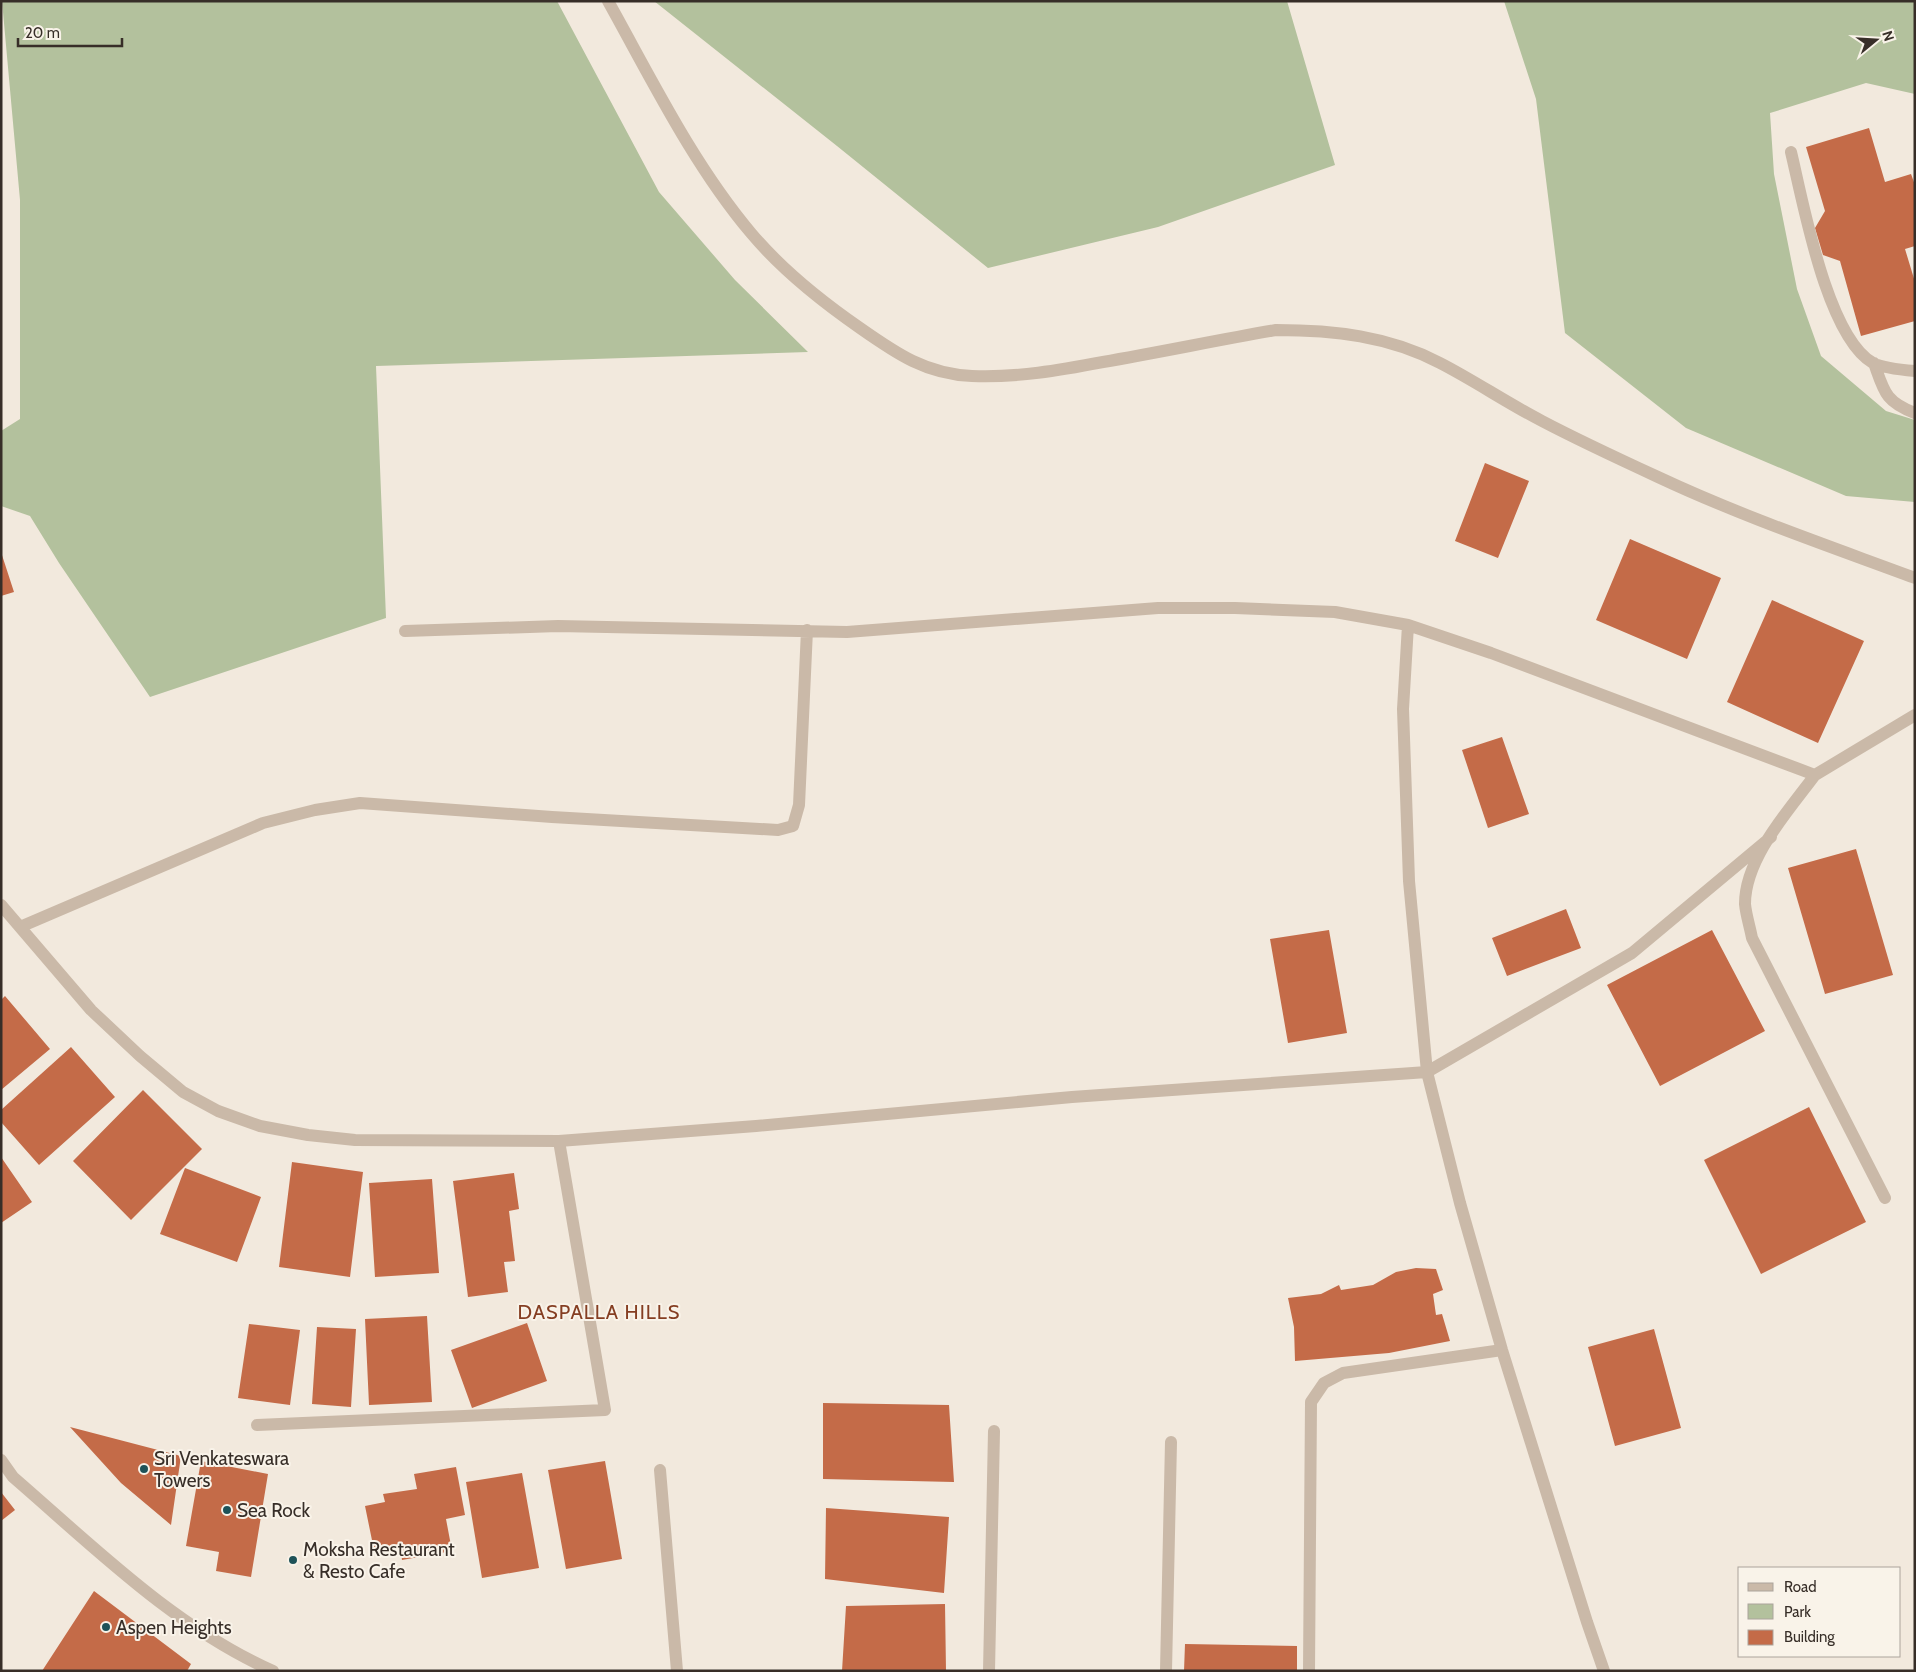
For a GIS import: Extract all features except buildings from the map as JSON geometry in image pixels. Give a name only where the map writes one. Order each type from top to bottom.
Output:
[{"type":"street","points":[[608,1],[669,112],[720,194],[752,234],[789,272],[830,308],[912,362],[942,372],[972,376],[1012,375],[1074,368],[1276,330],[1307,330],[1358,335],[1398,345],[1440,362],[1541,421],[1668,482],[1770,524],[1915,578]]},
{"type":"street","points":[[1791,152],[1816,258],[1842,328],[1853,345],[1874,363],[1915,371]]},
{"type":"street","points":[[1874,363],[1883,390],[1897,406],[1915,413]]},
{"type":"street","points":[[404,631],[558,626],[847,632],[1158,608],[1235,608],[1335,612],[1408,625],[1500,657],[1815,775]]},
{"type":"street","points":[[1408,625],[1403,709],[1408,881],[1427,1072],[1460,1203],[1502,1350],[1604,1671]]},
{"type":"street","points":[[20,927],[263,823],[315,810],[360,803],[552,817],[778,830],[793,826],[799,805],[807,630]]},
{"type":"street","points":[[1885,1198],[1752,938],[1745,904],[1751,868],[1771,836],[1815,775],[1915,715]]},
{"type":"street","points":[[1,905],[91,1010],[140,1056],[183,1092],[218,1111],[260,1126],[308,1135],[355,1140],[559,1140],[756,1126],[1072,1097],[1427,1072],[1632,953],[1771,836]]},
{"type":"street","points":[[258,1425],[604,1410],[559,1140]]},
{"type":"street","points":[[1308,1671],[1310,1402],[1324,1383],[1343,1373],[1502,1350]]},
{"type":"street","points":[[989,1671],[994,1431]]},
{"type":"street","points":[[1166,1671],[1171,1442]]},
{"type":"street","points":[[1,1460],[13,1477],[139,1586],[190,1623],[241,1656],[273,1671]]},
{"type":"street","points":[[660,1470],[677,1671]]},
{"type":"green space","points":[[2,1],[557,1],[659,192],[735,280],[808,352],[376,366],[386,618],[150,697],[59,563],[30,516],[1,506],[1,431],[20,419],[20,200]]},
{"type":"green space","points":[[654,1],[1287,1],[1335,165],[1158,227],[988,268]]},
{"type":"green space","points":[[1504,1],[1915,1],[1915,94],[1866,83],[1770,113],[1774,174],[1797,289],[1821,356],[1886,411],[1915,420],[1915,502],[1846,496],[1686,428],[1565,333],[1536,99]]},
{"type":"place","name":"Sri Venkateswara Towers","points":[[144,1469]]},
{"type":"place","name":"Sea Rock","points":[[227,1510]]},
{"type":"place","name":"Moksha Restaurant & Resto Cafe","points":[[293,1560]]},
{"type":"place","name":"Aspen Heights","points":[[106,1627]]},
{"type":"district","name":"DASPALLA HILLS","points":[[599,1312]]}]
